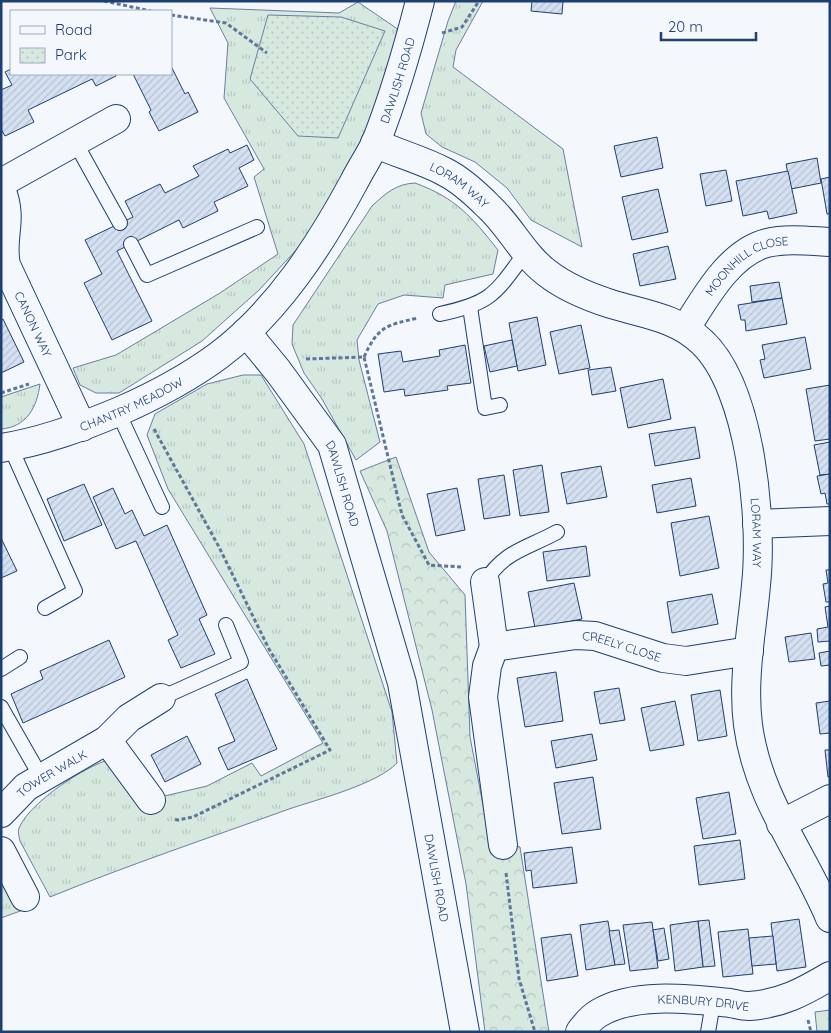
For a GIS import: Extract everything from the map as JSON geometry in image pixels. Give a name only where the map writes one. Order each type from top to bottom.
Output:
[{"type":"street","name":"DAWLISH ROAD","points":[[420,1],[410,42],[375,143],[342,205],[312,252],[275,302],[246,332],[278,370],[332,445],[402,683],[465,1032]]},
{"type":"street","points":[[1,183],[116,120]]},
{"type":"street","name":"LORAM WAY","points":[[375,143],[444,171],[467,187],[490,208],[526,252],[547,273],[566,285],[609,303],[668,319],[686,328],[704,343],[718,361],[731,386],[749,452],[757,524],[757,583],[749,651],[748,724],[761,782],[781,824],[815,883],[830,918]]},
{"type":"street","name":"CANON WAY","points":[[1,189],[6,201],[8,216],[2,251],[6,265],[82,428]]},
{"type":"street","name":"MOONHILL CLOSE","points":[[686,328],[722,274],[748,251],[766,243],[780,241],[830,242]]},
{"type":"street","name":"CHANTRY MEADOW","points":[[6,447],[82,428],[164,390],[218,356],[246,332]]},
{"type":"street","points":[[757,524],[830,521]]},
{"type":"street","points":[[485,582],[494,648],[487,666],[483,698],[502,845]]},
{"type":"street","name":"CREELY CLOSE","points":[[494,648],[576,635],[595,636],[663,658],[686,661],[749,651]]},
{"type":"street","name":"TOWER WALK","points":[[1,813],[14,797],[41,777],[107,740],[129,718],[161,698]]},
{"type":"street","points":[[107,740],[151,800]]},
{"type":"street","points":[[781,824],[830,799]]},
{"type":"street","points":[[1,851],[25,897]]},
{"type":"street","name":"KENBURY DRIVE","points":[[580,1032],[597,1013],[622,1003],[655,999],[746,1006],[781,1001],[801,994],[830,976]]},
{"type":"lane","points":[[75,142],[120,224]]},
{"type":"lane","points":[[131,244],[146,275],[257,227]]},
{"type":"lane","points":[[440,314],[470,307],[497,292],[526,252]]},
{"type":"lane","points":[[470,307],[485,408],[500,405]]},
{"type":"lane","points":[[118,412],[162,507]]},
{"type":"lane","points":[[6,447],[75,591],[45,608]]},
{"type":"lane","points":[[485,582],[494,568],[510,554],[557,532]]},
{"type":"lane","points":[[161,698],[242,662],[226,625]]},
{"type":"lane","points":[[1,669],[20,657]]},
{"type":"lane","points":[[1,707],[41,777]]},
{"type":"lane","points":[[708,1032],[713,1003]]},
{"type":"path","points":[[104,1],[145,10]]},
{"type":"path","points":[[410,42],[462,28],[479,1]]},
{"type":"path","points":[[172,15],[226,23],[267,53]]},
{"type":"path","points":[[440,314],[386,326],[370,343],[364,357],[402,515],[429,565],[482,568],[485,582]]},
{"type":"path","points":[[278,370],[300,359],[364,357]]},
{"type":"path","points":[[502,845],[519,979],[535,1032]]},
{"type":"green space","points":[[456,1],[483,1],[456,50],[453,67],[563,149],[582,247],[531,220],[507,188],[475,162],[442,147],[426,134],[421,113],[448,21]]},
{"type":"green space","points":[[358,2],[399,30],[381,94],[362,139],[330,198],[299,247],[259,290],[202,341],[119,393],[96,393],[80,385],[73,368],[116,355],[220,293],[278,254],[254,177],[264,169],[224,98],[228,43],[210,8],[339,13]]},
{"type":"green space","points":[[268,15],[341,17],[385,31],[338,138],[298,136],[250,79]]},
{"type":"green space","points":[[415,183],[442,195],[462,210],[480,228],[498,250],[493,274],[445,285],[443,298],[404,295],[378,304],[357,340],[359,360],[380,442],[356,460],[322,399],[304,373],[292,344],[293,325],[372,206],[392,190],[402,185]]},
{"type":"green space","points":[[243,375],[261,375],[304,444],[392,712],[397,763],[376,778],[347,790],[169,852],[50,897],[20,841],[19,828],[26,816],[47,796],[88,769],[111,759],[143,801],[207,786],[252,763],[261,776],[323,743],[168,489],[147,435],[155,414],[207,384]]},
{"type":"green space","points":[[40,384],[33,408],[24,420],[18,424],[1,429],[1,397]]},
{"type":"green space","points":[[396,457],[429,552],[465,595],[470,737],[489,836],[520,847],[549,1032],[485,1032],[466,884],[432,710],[387,531],[360,471]]},
{"type":"green space","points":[[1,877],[23,910],[1,918]]},
{"type":"green space","points":[[830,1010],[830,1032],[817,1032],[815,1012]]},
{"type":"building","points":[[532,1],[563,1],[562,14],[531,11]]},
{"type":"building","points":[[172,68],[185,94],[188,92],[198,112],[159,131],[149,112],[151,110],[134,75],[172,75]]},
{"type":"building","points":[[10,70],[10,75],[116,76],[96,86],[92,79],[28,110],[34,122],[5,136],[1,129],[1,90],[12,85],[5,72]]},
{"type":"building","points":[[657,137],[663,168],[621,177],[614,146]]},
{"type":"building","points":[[247,145],[254,160],[239,168],[248,186],[214,202],[218,211],[183,228],[179,220],[117,251],[152,321],[112,340],[84,283],[102,274],[85,240],[133,217],[125,201],[160,184],[165,193],[199,176],[193,166],[228,149],[230,153]]},
{"type":"building","points":[[817,158],[821,183],[791,189],[786,164]]},
{"type":"building","points":[[726,170],[732,201],[706,206],[700,174]]},
{"type":"building","points":[[788,171],[797,213],[769,219],[767,211],[743,216],[736,181]]},
{"type":"building","points":[[830,177],[830,214],[827,214],[821,179]]},
{"type":"building","points":[[658,189],[668,232],[632,240],[622,197]]},
{"type":"building","points":[[668,246],[676,279],[640,286],[633,254]]},
{"type":"building","points":[[779,282],[782,298],[752,302],[750,286]]},
{"type":"building","points":[[782,298],[787,324],[746,331],[745,320],[741,320],[738,305]]},
{"type":"building","points":[[537,317],[546,365],[518,371],[509,323]]},
{"type":"building","points":[[3,319],[24,362],[1,373],[1,320]]},
{"type":"building","points":[[581,325],[590,368],[559,374],[550,332]]},
{"type":"building","points":[[805,337],[811,369],[764,378],[760,360],[765,359],[762,345]]},
{"type":"building","points":[[512,340],[517,366],[490,372],[484,346]]},
{"type":"building","points":[[465,345],[471,383],[447,386],[448,390],[405,396],[404,389],[384,392],[378,354],[401,351],[403,362],[440,356],[439,350]]},
{"type":"building","points":[[611,367],[616,391],[592,395],[588,370]]},
{"type":"building","points":[[663,379],[671,419],[628,428],[620,388]]},
{"type":"building","points":[[830,385],[830,439],[815,441],[806,389]]},
{"type":"building","points":[[695,427],[700,458],[655,466],[649,434]]},
{"type":"building","points":[[830,442],[830,474],[820,475],[814,445]]},
{"type":"building","points":[[542,465],[549,512],[520,516],[513,470]]},
{"type":"building","points":[[601,466],[607,497],[567,504],[561,473]]},
{"type":"building","points":[[830,474],[830,504],[827,504],[825,493],[821,494],[817,476]]},
{"type":"building","points":[[504,475],[510,515],[484,519],[478,479]]},
{"type":"building","points":[[691,478],[696,506],[657,513],[652,485]]},
{"type":"building","points":[[84,484],[102,525],[64,541],[47,499]]},
{"type":"building","points":[[113,488],[125,514],[132,510],[144,536],[167,525],[207,615],[199,619],[215,654],[181,668],[168,640],[178,635],[136,541],[116,549],[93,497]]},
{"type":"building","points":[[457,488],[465,530],[436,536],[427,494]]},
{"type":"building","points":[[709,516],[719,568],[680,576],[671,523]]},
{"type":"building","points":[[1,538],[17,571],[1,578]]},
{"type":"building","points":[[586,546],[590,576],[547,581],[543,552]]},
{"type":"building","points":[[826,570],[830,570],[830,602],[826,602],[823,584],[828,583]]},
{"type":"building","points":[[574,583],[582,619],[535,628],[528,592]]},
{"type":"building","points":[[712,594],[718,624],[672,633],[667,602]]},
{"type":"building","points":[[830,606],[830,641],[818,642],[817,629],[828,627],[825,607]]},
{"type":"building","points":[[811,633],[815,659],[789,662],[785,637]]},
{"type":"building","points":[[109,640],[125,677],[23,723],[11,694],[43,679],[40,671]]},
{"type":"building","points":[[830,651],[830,665],[821,666],[819,653]]},
{"type":"building","points":[[556,672],[563,721],[525,727],[517,678]]},
{"type":"building","points":[[247,679],[277,749],[228,770],[218,748],[235,741],[215,694]]},
{"type":"building","points":[[619,688],[625,720],[600,724],[594,692]]},
{"type":"building","points":[[720,690],[727,736],[698,741],[691,695]]},
{"type":"building","points":[[675,701],[684,745],[650,751],[641,708]]},
{"type":"building","points":[[830,701],[830,733],[820,734],[816,703]]},
{"type":"building","points":[[592,734],[597,760],[556,768],[551,741]]},
{"type":"building","points":[[187,736],[201,764],[165,782],[151,755]]},
{"type":"building","points":[[825,750],[830,750],[830,777],[828,777]]},
{"type":"building","points":[[593,777],[601,829],[562,834],[554,783]]},
{"type":"building","points":[[729,792],[736,834],[703,839],[696,798]]},
{"type":"building","points":[[740,840],[745,879],[699,885],[694,846]]},
{"type":"building","points":[[572,847],[577,883],[533,888],[531,870],[526,871],[524,853]]},
{"type":"building","points":[[799,919],[806,967],[777,971],[771,923]]},
{"type":"building","points":[[709,920],[715,966],[703,967],[698,921]]},
{"type":"building","points":[[608,921],[615,965],[586,970],[580,925]]},
{"type":"building","points":[[698,921],[703,967],[675,971],[670,925]]},
{"type":"building","points":[[652,922],[658,968],[630,971],[623,925]]},
{"type":"building","points":[[664,928],[669,959],[658,961],[653,930]]},
{"type":"building","points":[[748,929],[753,974],[723,977],[718,932]]},
{"type":"building","points":[[619,930],[625,964],[615,965],[609,931]]},
{"type":"building","points":[[571,934],[578,976],[547,981],[541,938]]},
{"type":"building","points":[[773,936],[776,964],[752,966],[749,938]]}]
